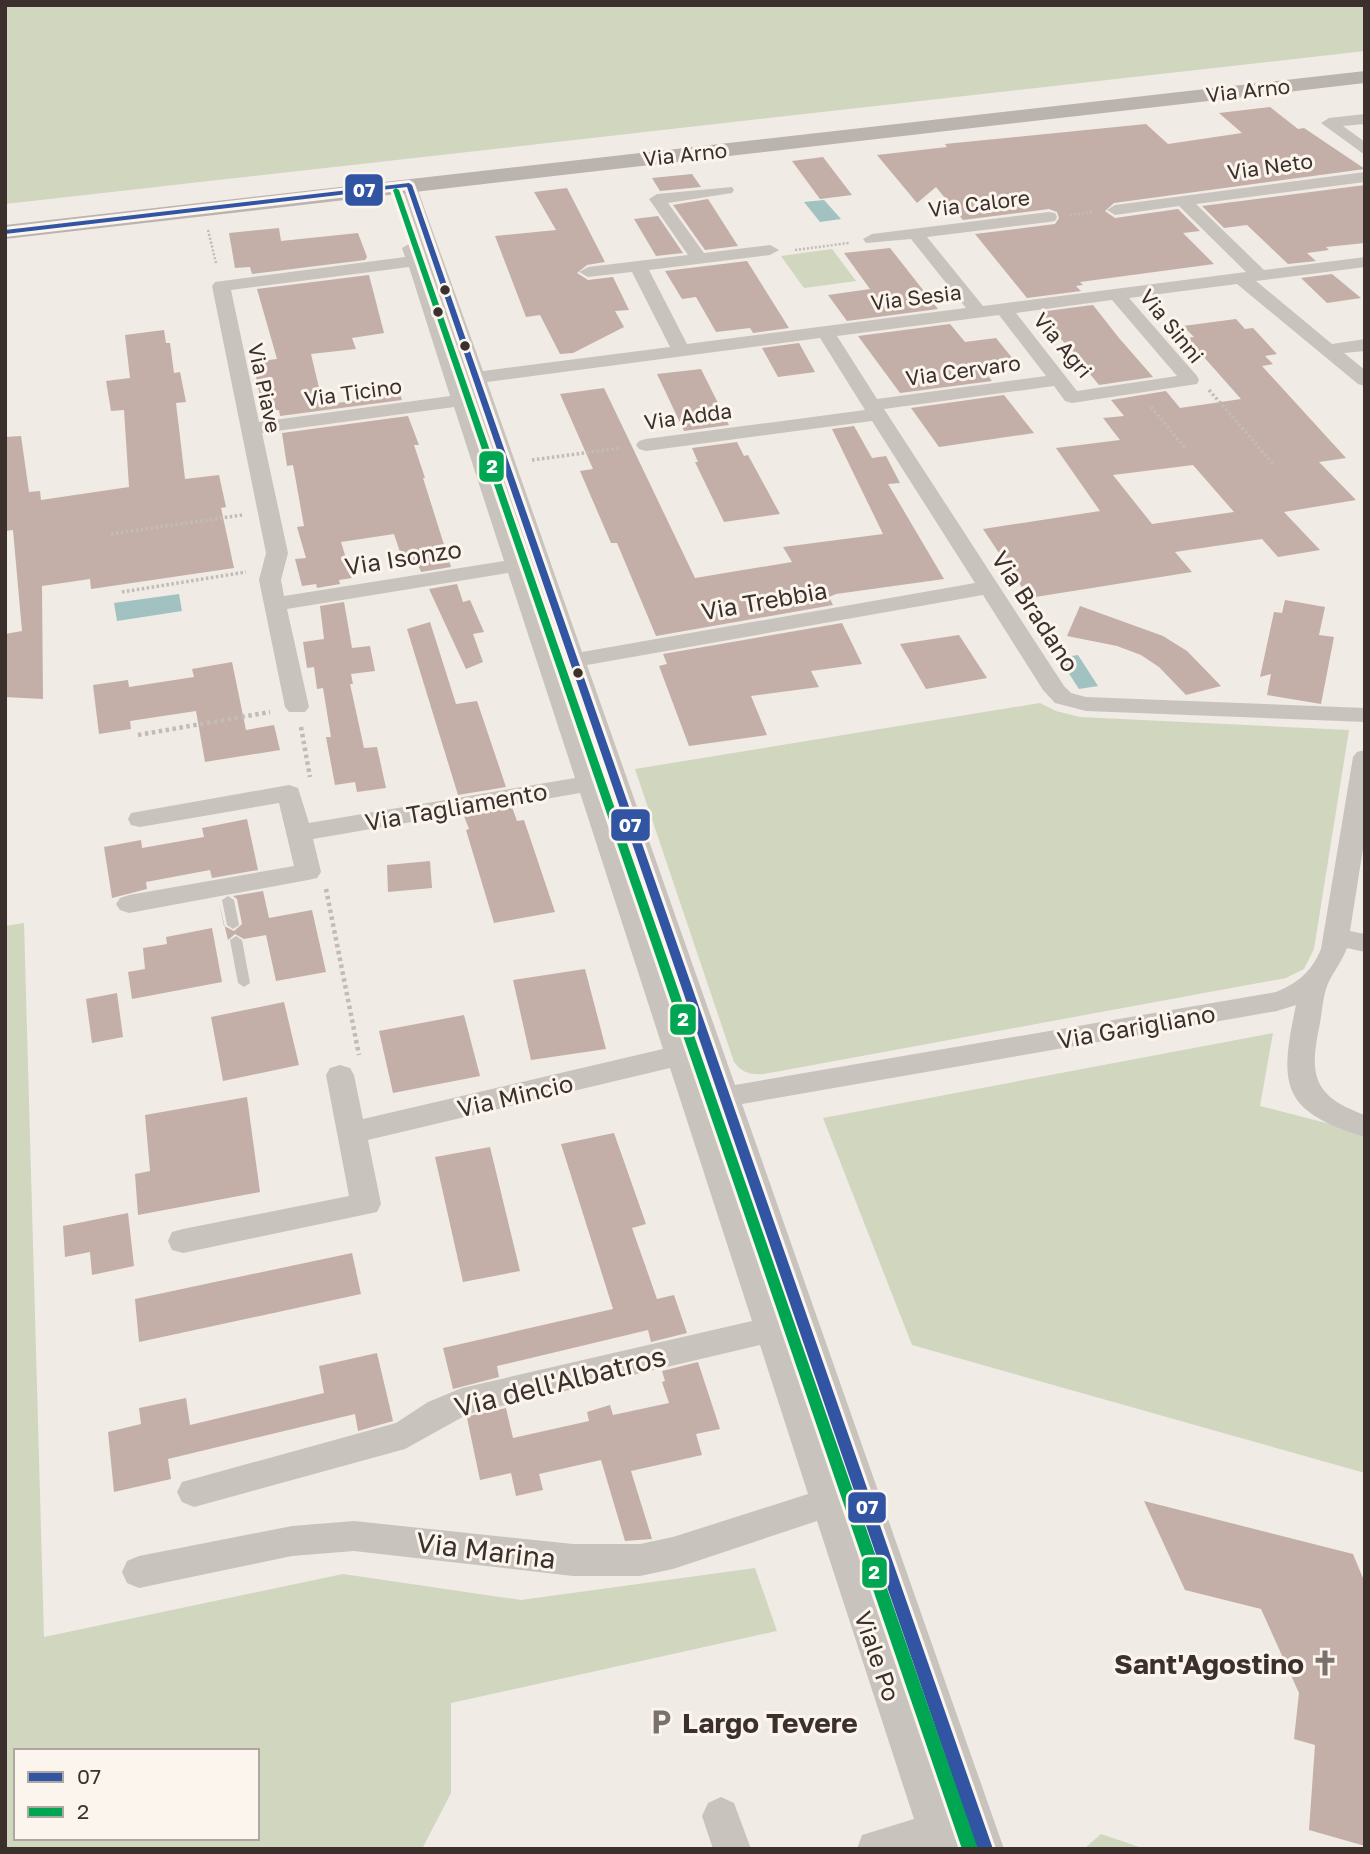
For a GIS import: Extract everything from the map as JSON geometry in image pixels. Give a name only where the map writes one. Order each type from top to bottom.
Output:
[{"type":"street","name":"Via Arno","points":[[5,232],[1365,76]]},
{"type":"street","points":[[1365,119],[1329,123],[1365,150]]},
{"type":"street","name":"Via Neto","points":[[1115,210],[1365,177]]},
{"type":"street","name":"Viale Po","points":[[399,186],[425,260],[463,386],[527,564],[600,781],[679,1056],[940,1840]]},
{"type":"street","points":[[699,259],[657,200],[726,190]]},
{"type":"street","points":[[1182,200],[1260,276]]},
{"type":"street","name":"Via Calore","points":[[872,239],[1048,217]]},
{"type":"street","name":"Via Calore","points":[[916,234],[978,312]]},
{"type":"street","points":[[588,272],[770,250]]},
{"type":"street","points":[[222,286],[425,260]]},
{"type":"street","name":"Via Sesia","points":[[463,386],[681,351],[1365,262]]},
{"type":"street","name":"Via Piave","points":[[216,263],[278,555],[270,580],[297,707]]},
{"type":"street","points":[[638,266],[681,351]]},
{"type":"street","points":[[1241,278],[1365,380]]},
{"type":"street","name":"Via Sinni","points":[[1116,294],[1190,380]]},
{"type":"street","name":"Via Agri","points":[[1004,309],[1072,397],[1136,388]]},
{"type":"street","name":"Via Bradano","points":[[825,332],[1055,690],[1071,701],[1086,704],[1365,715]]},
{"type":"street","points":[[1328,350],[1365,345]]},
{"type":"street","name":"Via Cervaro","points":[[875,409],[1059,380]]},
{"type":"street","name":"Via Sinni","points":[[1136,388],[1190,380]]},
{"type":"street","name":"Viale Po","points":[[463,386],[504,464],[527,564]]},
{"type":"street","name":"Via Ticino","points":[[250,429],[463,386]]},
{"type":"street","name":"Via Adda","points":[[646,445],[875,409]]},
{"type":"street","name":"Via Isonzo","points":[[276,604],[527,564]]},
{"type":"street","name":"Via Trebbia","points":[[561,663],[989,587]]},
{"type":"street","points":[[1365,757],[1336,937],[1329,963],[1314,984],[1299,1069],[1301,1086],[1306,1095],[1324,1110],[1365,1126]]},
{"type":"street","name":"Viale Po","points":[[600,781],[723,1098],[980,1835]]},
{"type":"street","name":"Via Tagliamento","points":[[299,833],[600,781]]},
{"type":"street","points":[[129,904],[308,872],[289,793],[139,819]]},
{"type":"street","points":[[1336,937],[1365,943]]},
{"type":"street","name":"Via Garigliano","points":[[694,1102],[1277,1001],[1297,995],[1314,984]]},
{"type":"street","name":"Via Mincio","points":[[352,1133],[679,1056]]},
{"type":"street","points":[[183,1241],[366,1204],[340,1075]]},
{"type":"street","name":"Via dell'Albatros","points":[[194,1492],[404,1435],[440,1412],[462,1402],[770,1330]]},
{"type":"street","name":"Via Marina","points":[[139,1572],[292,1541],[354,1536],[573,1560],[640,1560],[673,1553],[827,1503]]},
{"type":"street","points":[[876,1849],[980,1835]]},
{"type":"lane","points":[[228,900],[233,925]]},
{"type":"lane","points":[[236,940],[244,983]]},
{"type":"path","points":[[1048,217],[1115,210]]},
{"type":"path","points":[[207,228],[216,263]]},
{"type":"path","points":[[770,250],[780,252],[872,239]]},
{"type":"path","points":[[1190,380],[1211,391],[1275,466]]},
{"type":"path","points":[[1136,388],[1186,449]]},
{"type":"path","name":"Via Adda","points":[[504,464],[646,445]]},
{"type":"path","points":[[111,534],[268,511]]},
{"type":"path","points":[[122,592],[273,568]]},
{"type":"path","points":[[138,735],[297,707],[312,790],[289,793]]},
{"type":"path","points":[[308,872],[322,869],[362,1071],[340,1075]]},
{"type":"green space","points":[[5,5],[1365,5],[1365,51],[5,204]]},
{"type":"green space","points":[[832,249],[856,281],[804,288],[781,256]]},
{"type":"green space","points":[[1040,703],[1056,711],[1080,717],[1349,730],[1314,949],[1304,969],[1286,978],[764,1074],[751,1074],[740,1069],[734,1062],[635,769]]},
{"type":"green space","points":[[24,923],[44,1637],[343,1574],[521,1600],[755,1568],[777,1631],[451,1703],[451,1793],[422,1849],[5,1849],[5,926]]},
{"type":"green space","points":[[1273,1033],[1260,1106],[1365,1133],[1365,1473],[912,1345],[823,1118]]},
{"type":"green space","points":[[1101,1834],[1145,1849],[1084,1849]]},
{"type":"water","points":[[824,200],[841,219],[820,222],[804,202]]},
{"type":"water","points":[[179,594],[182,611],[117,621],[114,603]]},
{"type":"water","points":[[1078,655],[1098,686],[1079,689],[1059,658]]},
{"type":"building","points":[[1270,107],[1298,129],[1304,128],[1365,169],[1114,203],[1105,211],[1115,218],[1178,209],[1200,231],[1183,233],[1214,264],[1080,282],[1083,285],[1076,286],[1081,291],[1027,298],[975,234],[1055,224],[1059,218],[1057,212],[1049,209],[963,220],[936,187],[917,203],[877,155],[947,147],[945,144],[1146,124],[1168,144],[1242,133],[1219,113]]},
{"type":"building","points":[[823,157],[852,195],[820,199],[792,161]]},
{"type":"building","points":[[692,174],[701,187],[660,191],[652,178]]},
{"type":"building","points":[[1365,185],[1365,243],[1326,247],[1329,250],[1307,253],[1316,261],[1288,264],[1247,225],[1224,228],[1202,206]]},
{"type":"building","points":[[567,188],[605,262],[587,265],[577,273],[588,280],[613,277],[629,310],[615,311],[624,327],[573,353],[560,354],[540,315],[526,317],[495,236],[556,230],[534,192]]},
{"type":"building","points":[[708,199],[738,246],[705,250],[673,205]]},
{"type":"building","points":[[658,216],[683,253],[656,256],[634,219]]},
{"type":"building","points":[[279,228],[281,241],[358,233],[367,257],[365,260],[252,274],[250,267],[235,268],[229,233]]},
{"type":"building","points":[[890,248],[938,309],[847,321],[828,295],[870,289],[844,253]]},
{"type":"building","points":[[747,261],[789,328],[753,333],[750,328],[716,332],[696,297],[682,299],[665,271]]},
{"type":"building","points":[[1332,274],[1361,298],[1327,303],[1301,278]]},
{"type":"building","points":[[369,275],[384,333],[352,338],[356,349],[311,354],[323,405],[400,394],[402,400],[280,416],[279,410],[263,411],[253,362],[277,359],[257,289]]},
{"type":"building","points":[[1093,305],[1153,377],[1099,385],[1039,312]]},
{"type":"building","points":[[1236,319],[1245,329],[1253,328],[1277,354],[1265,356],[1273,364],[1262,366],[1346,458],[1319,462],[1356,500],[1284,512],[1320,550],[1278,557],[1262,539],[1175,552],[1192,572],[1029,598],[983,529],[1100,511],[1056,448],[1120,440],[1103,418],[1124,416],[1111,400],[1166,391],[1180,408],[1241,399],[1187,338],[1194,337],[1183,326]],"holes":[[[1193,465],[1234,512],[1152,524],[1113,475]]]},
{"type":"building","points":[[950,324],[965,342],[996,338],[1021,369],[986,373],[992,381],[900,393],[858,336]]},
{"type":"building","points":[[164,330],[166,343],[170,343],[174,373],[180,372],[186,402],[176,403],[185,479],[219,475],[226,507],[221,508],[234,568],[91,589],[90,579],[42,586],[43,699],[5,697],[5,634],[22,631],[13,530],[5,531],[5,437],[21,436],[29,492],[40,491],[41,500],[129,487],[124,410],[111,411],[106,381],[130,378],[125,335]]},
{"type":"building","points":[[799,343],[815,372],[778,377],[762,348]]},
{"type":"building","points":[[701,369],[729,425],[684,431],[657,374]]},
{"type":"building","points":[[604,388],[695,578],[792,562],[783,547],[883,534],[832,429],[854,426],[872,458],[886,456],[900,483],[888,484],[944,579],[836,594],[829,597],[833,605],[656,636],[617,543],[611,543],[580,471],[593,469],[560,394]]},
{"type":"building","points":[[1004,395],[1034,433],[939,447],[911,408]]},
{"type":"building","points":[[408,416],[419,445],[414,445],[451,567],[421,572],[417,562],[404,564],[394,534],[341,542],[352,578],[339,580],[340,584],[317,588],[316,584],[302,586],[295,559],[306,558],[297,527],[304,526],[293,465],[287,466],[282,433]]},
{"type":"building","points":[[737,442],[744,456],[748,455],[780,514],[724,522],[695,462],[698,462],[692,448]]},
{"type":"building","points":[[457,584],[463,602],[470,600],[484,632],[473,634],[483,662],[466,669],[429,589]]},
{"type":"building","points":[[1285,600],[1325,607],[1319,635],[1334,637],[1321,704],[1267,695],[1271,674],[1260,677],[1274,612],[1282,613]]},
{"type":"building","points":[[344,602],[352,648],[370,646],[375,671],[351,674],[353,684],[350,684],[364,748],[377,747],[386,788],[357,792],[355,782],[335,785],[326,737],[331,737],[323,688],[317,689],[314,667],[307,668],[303,642],[324,639],[320,606]]},
{"type":"building","points":[[1080,606],[1163,636],[1187,651],[1221,686],[1186,695],[1159,667],[1141,655],[1117,646],[1067,636]]},
{"type":"building","points":[[430,622],[456,704],[477,701],[506,787],[458,795],[407,629]]},
{"type":"building","points":[[842,623],[862,664],[811,671],[819,687],[751,696],[767,735],[689,746],[659,666],[667,664],[663,654]]},
{"type":"building","points":[[959,635],[987,678],[926,689],[900,644]]},
{"type":"building","points":[[232,662],[246,730],[274,725],[280,750],[205,762],[196,711],[130,721],[131,729],[99,734],[93,685],[128,680],[129,687],[194,677],[192,669]]},
{"type":"building","points":[[512,807],[517,821],[524,820],[555,912],[494,923],[464,816]]},
{"type":"building","points":[[247,819],[258,870],[212,878],[210,870],[146,882],[147,889],[112,898],[104,847],[141,840],[142,848],[204,837],[202,828]]},
{"type":"building","points":[[430,861],[432,888],[388,892],[387,865]]},
{"type":"building","points":[[263,891],[269,918],[312,910],[326,972],[276,981],[266,935],[244,939],[235,934],[228,940],[225,926],[234,931],[242,924],[237,899],[233,896]]},
{"type":"building","points":[[212,928],[222,982],[132,999],[128,972],[145,969],[143,948],[167,944],[166,937]]},
{"type":"building","points":[[585,969],[606,1049],[531,1060],[513,980]]},
{"type":"building","points":[[117,993],[123,1037],[92,1043],[86,999]]},
{"type":"building","points":[[284,1002],[299,1065],[223,1081],[211,1017]]},
{"type":"building","points":[[464,1015],[480,1076],[393,1093],[379,1031]]},
{"type":"building","points":[[247,1097],[260,1192],[138,1215],[135,1174],[150,1171],[145,1115]]},
{"type":"building","points":[[614,1133],[646,1224],[632,1228],[657,1299],[674,1295],[687,1333],[651,1342],[648,1330],[497,1366],[499,1377],[453,1389],[443,1348],[613,1309],[561,1144]]},
{"type":"building","points":[[490,1147],[520,1271],[463,1282],[435,1157]]},
{"type":"building","points":[[128,1213],[134,1266],[92,1275],[90,1252],[65,1257],[63,1226]]},
{"type":"building","points":[[352,1253],[361,1294],[139,1342],[135,1299]]},
{"type":"building","points":[[377,1353],[393,1421],[358,1431],[355,1414],[168,1459],[171,1479],[114,1492],[108,1432],[141,1424],[139,1408],[186,1398],[190,1425],[324,1393],[319,1366]]},
{"type":"building","points":[[698,1362],[720,1429],[696,1434],[702,1455],[631,1471],[652,1539],[625,1541],[601,1460],[539,1474],[543,1490],[516,1496],[511,1473],[480,1480],[467,1418],[469,1416],[506,1408],[513,1438],[589,1421],[587,1412],[610,1405],[613,1415],[669,1403],[662,1382],[665,1381],[662,1371]]},
{"type":"building","name":"Sant'Agostino","points":[[1144,1501],[1353,1554],[1365,1583],[1365,1846],[1309,1830],[1315,1745],[1294,1739],[1299,1693],[1261,1609],[1185,1590]]},
{"type":"transit line","name":"07","points":[[5,232],[409,185],[985,1849]]},
{"type":"transit line","name":"2","points":[[396,190],[970,1849]]},
{"type":"place","name":"Sant'Agostino","points":[[1325,1663]]},
{"type":"place","name":"Largo Tevere","points":[[661,1722]]}]
